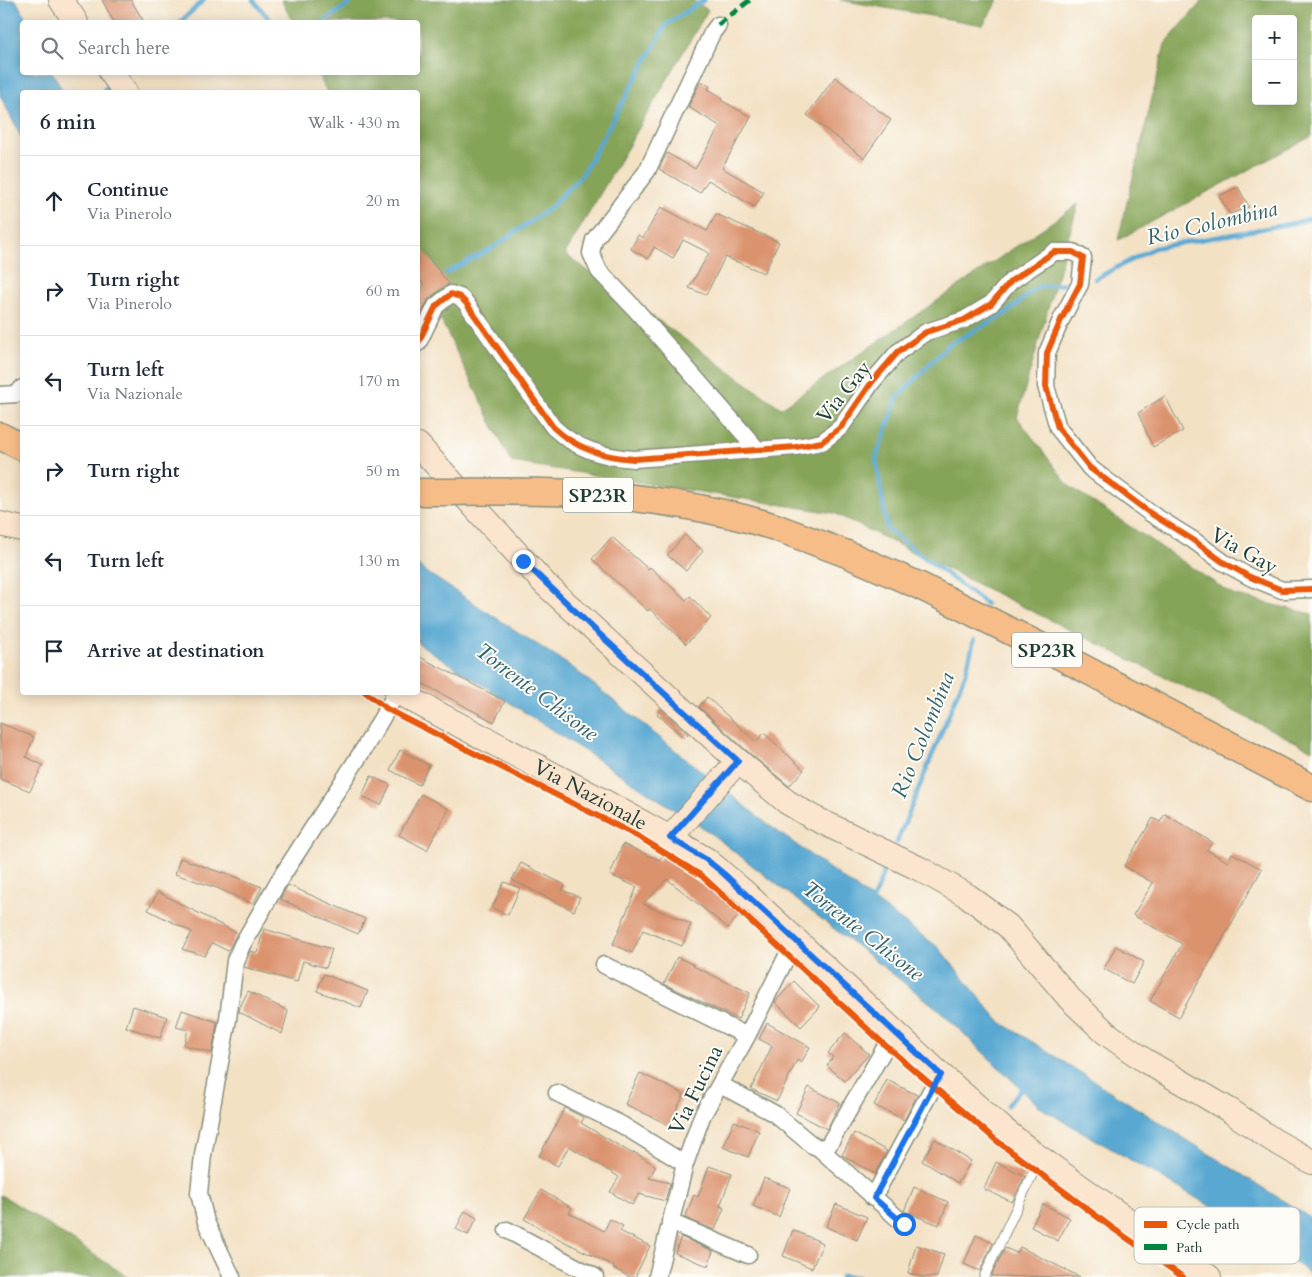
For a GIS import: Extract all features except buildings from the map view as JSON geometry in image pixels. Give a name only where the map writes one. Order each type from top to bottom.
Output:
[{"type":"main road","points":[[0,424],[20,433]]},
{"type":"main road","points":[[0,436],[20,446]]},
{"type":"main road","name":"SP23R","points":[[420,492],[577,493],[658,501],[739,516],[775,527],[847,554],[920,586],[1312,788]]},
{"type":"street","points":[[60,0],[75,20]]},
{"type":"street","points":[[718,25],[707,42],[646,171],[594,240],[591,253],[599,271],[637,311],[757,449]]},
{"type":"street","points":[[113,75],[124,90]]},
{"type":"street","name":"Via Gay","points":[[420,339],[436,306],[451,294],[460,297],[518,375],[541,413],[563,437],[593,453],[615,458],[634,459],[796,447],[822,442],[840,427],[872,382],[898,352],[926,332],[964,320],[991,304],[1011,281],[1054,252],[1073,252],[1083,258],[1080,284],[1061,320],[1047,353],[1046,386],[1058,428],[1090,468],[1150,513],[1193,540],[1223,562],[1250,577],[1282,590],[1312,590]]},
{"type":"street","points":[[0,395],[18,394],[20,391]]},
{"type":"street","points":[[420,446],[545,584],[738,761],[787,802],[812,817],[920,869],[968,896],[1008,926],[1070,999],[1106,1033],[1144,1060],[1312,1162]]},
{"type":"street","points":[[0,524],[20,529]]},
{"type":"street","points":[[232,1277],[206,1222],[199,1193],[203,1155],[228,1019],[235,961],[242,945],[278,882],[365,748],[395,695]]},
{"type":"street","name":"Via Nazionale","points":[[403,695],[670,838],[707,860],[941,1075],[1004,1129],[1040,1158],[1134,1224]]},
{"type":"street","points":[[670,838],[738,761]]},
{"type":"street","name":"Via Fucina","points":[[657,1277],[685,1164],[702,1116],[747,1036],[788,954],[797,942]]},
{"type":"street","name":"Via Fucina","points":[[604,965],[747,1036]]},
{"type":"street","points":[[819,1148],[828,1146],[886,1046],[897,1033]]},
{"type":"street","points":[[874,1198],[941,1075]]},
{"type":"street","points":[[718,1088],[724,1087],[775,1114],[812,1145],[819,1148],[904,1224]]},
{"type":"street","points":[[557,1093],[622,1125],[685,1164]]},
{"type":"street","points":[[670,1222],[748,1255]]},
{"type":"street","points":[[507,1230],[595,1277]]},
{"type":"street","name":"Via Nazionale","points":[[1191,1264],[1209,1277]]},
{"type":"lane","points":[[984,1277],[1040,1158]]},
{"type":"green space","points":[[281,0],[693,0],[708,10],[565,254],[781,408],[1078,204],[1017,417],[1069,486],[1233,595],[1312,614],[1312,750],[834,513],[511,462],[420,278],[420,90],[326,90],[318,75],[420,75],[420,20],[292,20]]},
{"type":"green space","points":[[840,0],[998,0],[983,25]]},
{"type":"green space","points":[[1203,0],[1312,0],[1312,136],[1118,240],[1165,44]]},
{"type":"green space","points":[[0,1195],[10,1200],[128,1277],[0,1277]]},
{"type":"water","points":[[0,0],[16,0],[27,20],[20,20],[20,75],[54,75],[62,90],[20,90],[20,135],[0,95]]},
{"type":"water","name":"Torrente Chisone","points":[[420,566],[573,668],[766,823],[938,947],[999,1021],[1293,1207],[1212,1207],[1041,1108],[938,1009],[709,832],[420,644]]},
{"type":"water","points":[[1300,1211],[1312,1219],[1312,1276],[1297,1264],[1300,1264]]},
{"type":"waterway","points":[[182,20],[204,0]]},
{"type":"waterway","points":[[253,0],[270,20]]},
{"type":"waterway","points":[[326,20],[355,0]]},
{"type":"waterway","points":[[446,273],[494,247],[550,208],[583,173],[666,25],[704,0]]},
{"type":"waterway","points":[[104,90],[110,84]]},
{"type":"waterway","name":"Rio Colombina","points":[[1095,279],[1154,248],[1294,223],[1312,218]]},
{"type":"waterway","name":"Rio Colombina","points":[[986,604],[887,529],[876,458],[898,397],[948,345],[1007,313],[1037,287],[1066,284]]},
{"type":"waterway","name":"Rio Colombina","points":[[897,842],[966,672],[974,640]]},
{"type":"waterway","name":"Rio Colombina","points":[[871,905],[885,869]]},
{"type":"waterway","points":[[1008,1105],[1025,1085]]},
{"type":"waterway","points":[[841,1277],[858,1277]]},
{"type":"marked path","points":[[718,25],[750,0]]},
{"type":"cycle path","points":[[420,339],[436,306],[451,294],[460,297],[553,427],[571,441],[601,454],[634,459],[796,447],[822,442],[841,427],[872,382],[898,352],[926,332],[964,320],[991,304],[1011,281],[1054,252],[1073,252],[1083,258],[1080,284],[1061,320],[1047,353],[1046,386],[1058,428],[1090,468],[1150,513],[1193,540],[1223,562],[1250,577],[1282,590],[1312,589]]},
{"type":"cycle path","points":[[369,695],[387,709],[641,838],[702,876],[886,1046],[997,1141],[1134,1243]]},
{"type":"cycle path","points":[[1164,1264],[1183,1277]]},
{"type":"route","points":[[523,561],[545,584],[738,761],[670,838],[707,860],[724,874],[941,1075],[874,1198],[904,1224]]}]
